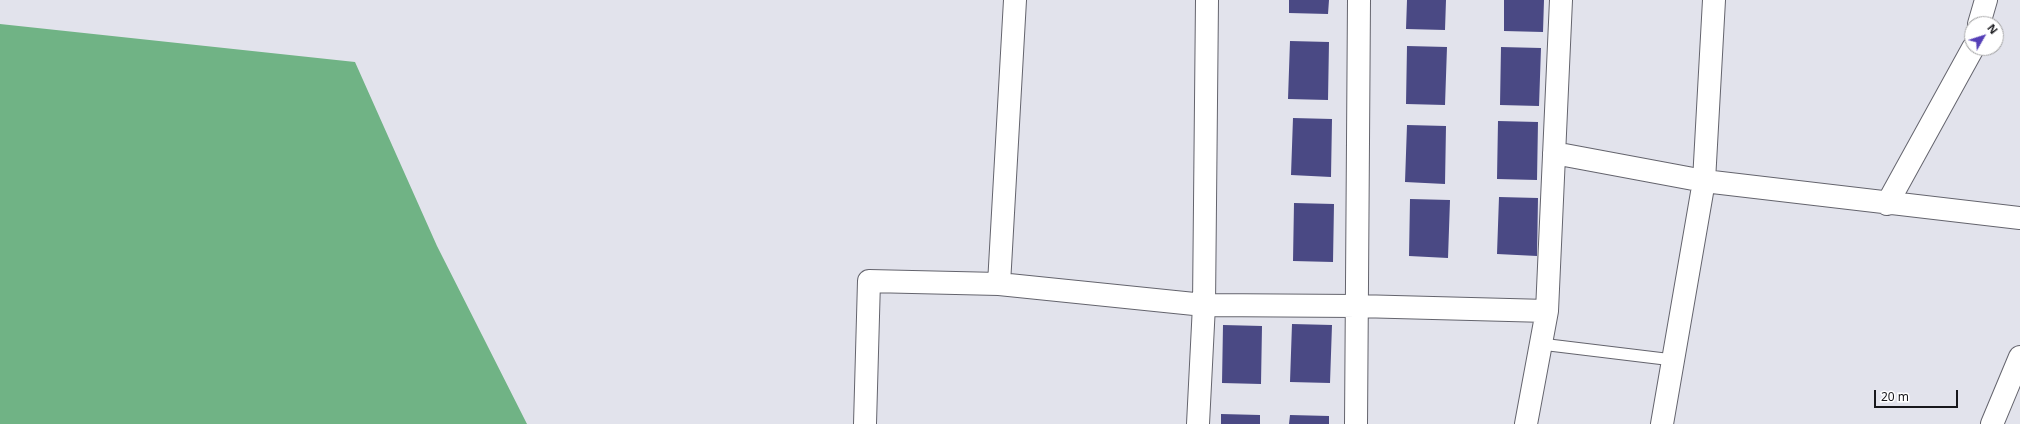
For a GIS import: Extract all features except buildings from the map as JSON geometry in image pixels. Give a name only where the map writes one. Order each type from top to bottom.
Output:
[{"type":"street","points":[[999,284],[1015,0]]},
{"type":"street","points":[[1198,424],[1204,305],[1207,0]]},
{"type":"street","points":[[1356,424],[1359,0]]},
{"type":"street","points":[[1526,424],[1547,311],[1561,0]]},
{"type":"street","points":[[1662,424],[1704,181],[1714,0]]},
{"type":"street","points":[[1981,16],[1986,0]]},
{"type":"street","points":[[1887,204],[1968,56]]},
{"type":"street","points":[[1554,153],[1704,181],[1887,204],[2020,218]]},
{"type":"street","points":[[865,424],[869,281],[999,284],[1204,305],[1357,306],[1547,311]]},
{"type":"street","points":[[1992,424],[2020,357]]},
{"type":"lane","points":[[1541,344],[1673,360]]},
{"type":"green space","points":[[0,24],[355,62],[437,246],[527,424],[0,424]]}]
